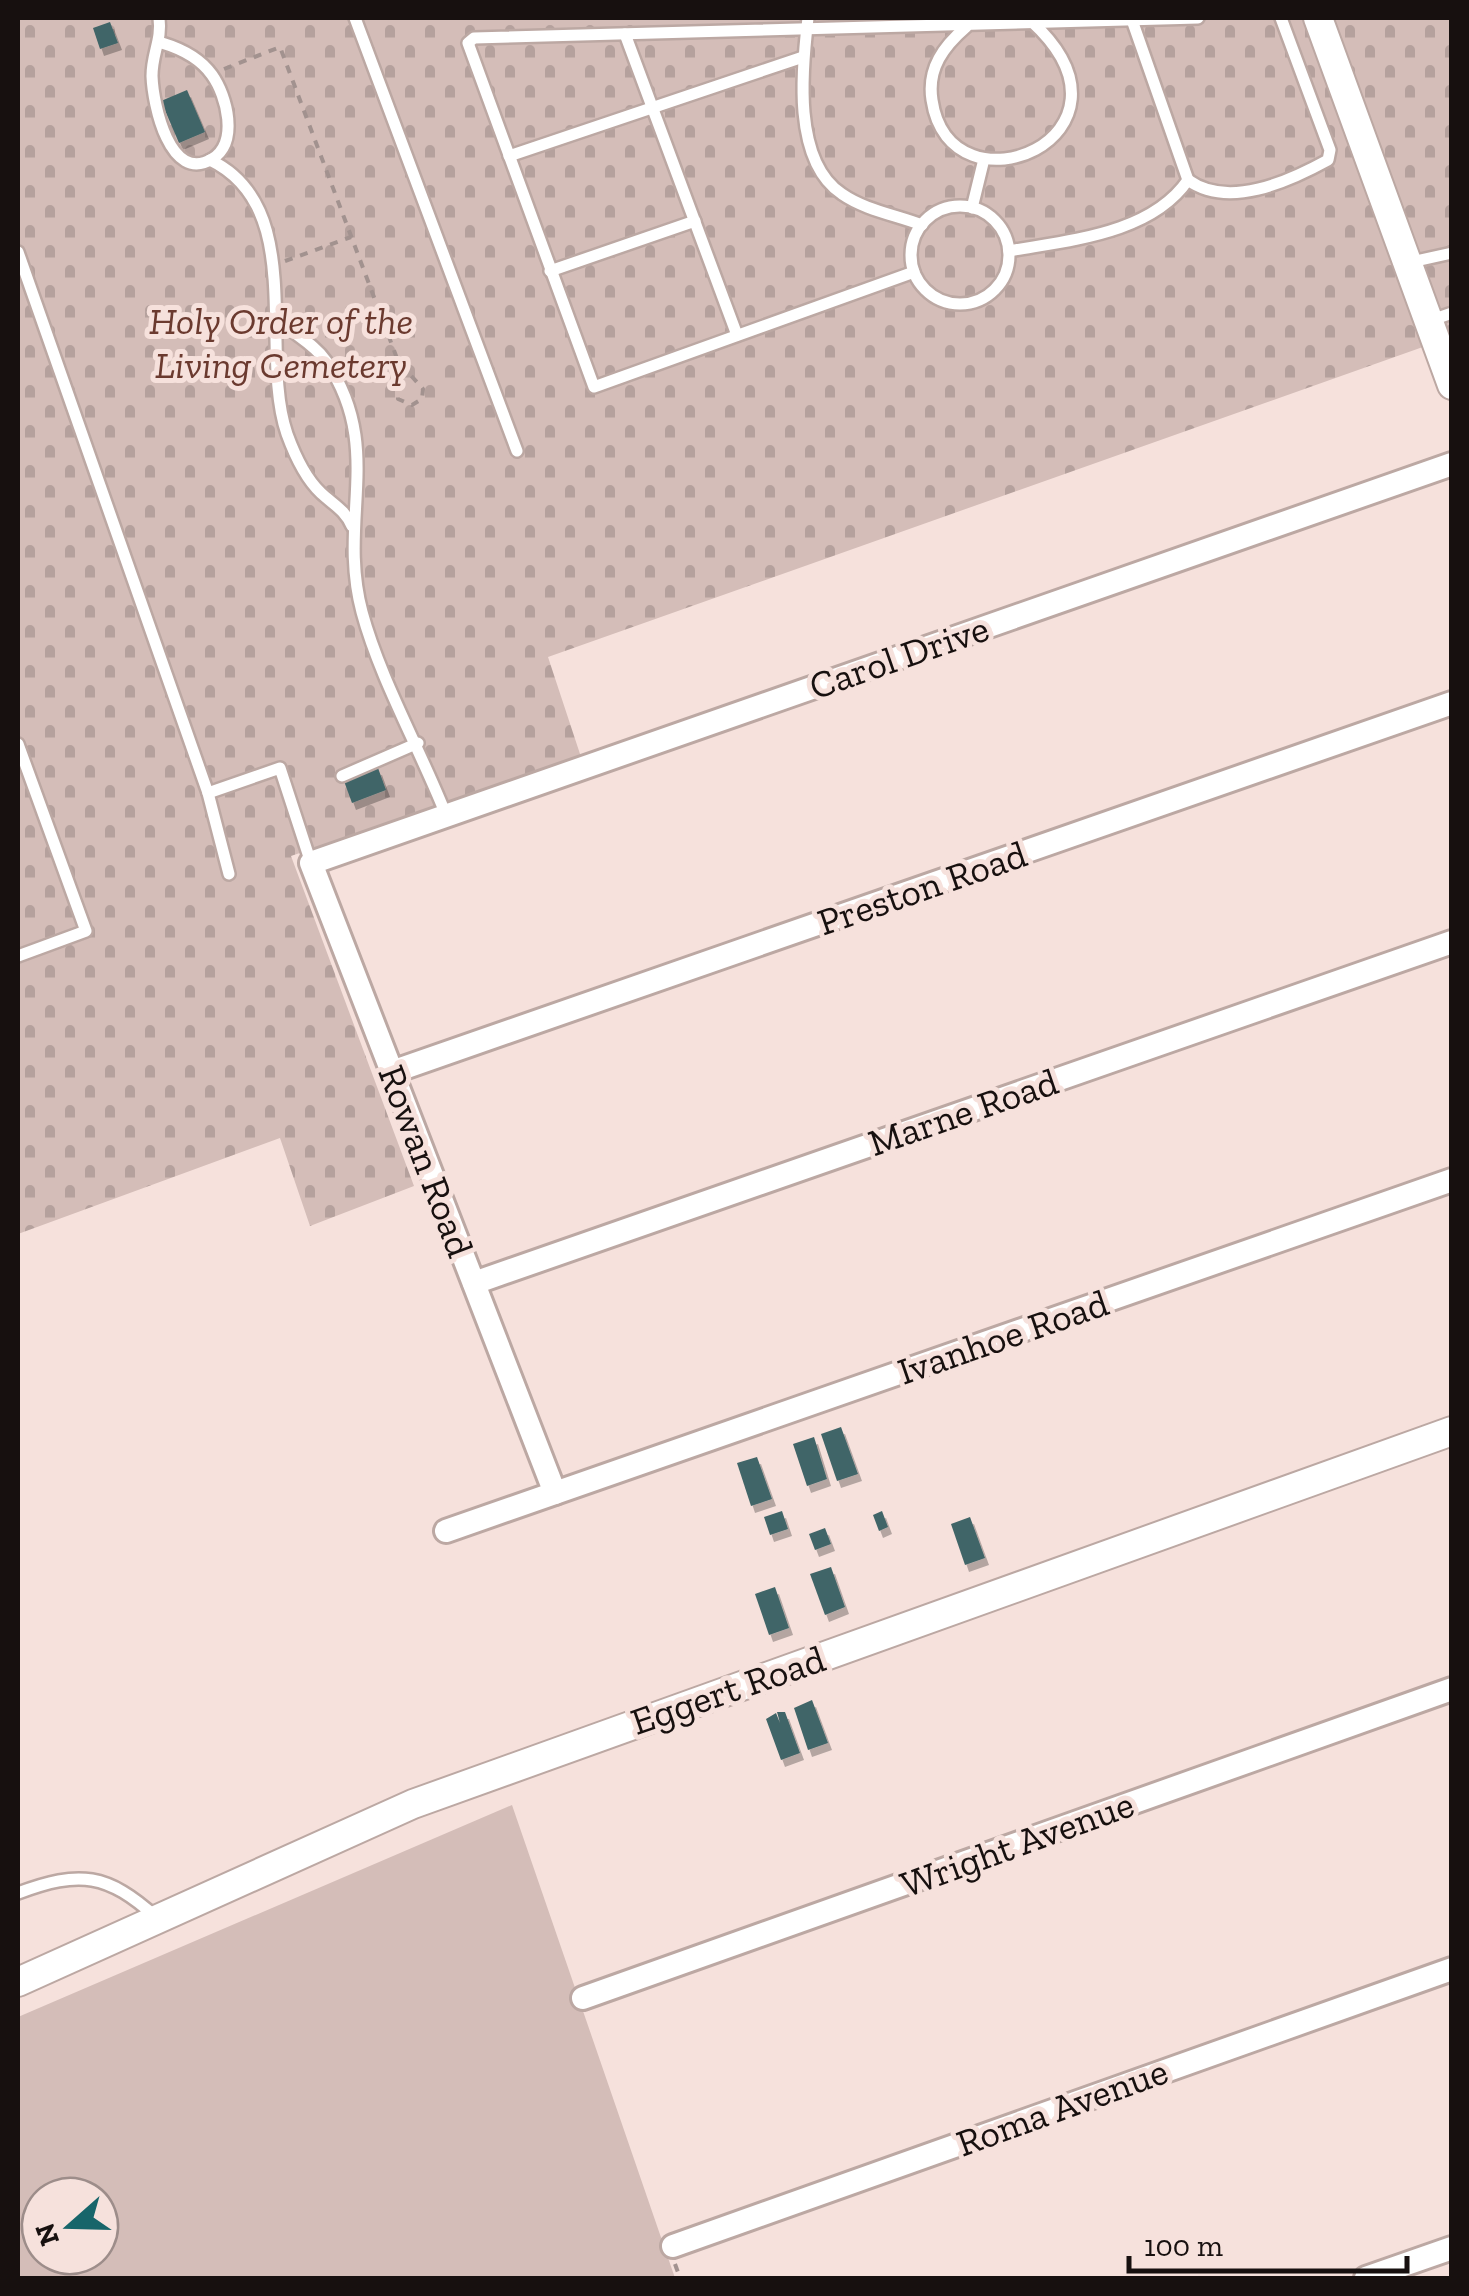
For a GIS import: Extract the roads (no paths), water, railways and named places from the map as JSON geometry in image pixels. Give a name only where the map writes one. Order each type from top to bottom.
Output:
[{"type":"street","points":[[1318,18],[1408,263],[1440,317],[1449,369]]},
{"type":"street","name":"Carol Drive","points":[[311,864],[1452,464]]},
{"type":"street","name":"Preston Road","points":[[392,1072],[1452,703]]},
{"type":"street","name":"Rowan Road","points":[[311,864],[555,1493]]},
{"type":"street","name":"Marne Road","points":[[474,1283],[1452,942]]},
{"type":"street","name":"Ivanhoe Road","points":[[446,1531],[1452,1180]]},
{"type":"street","name":"Eggert Road","points":[[18,1982],[413,1804],[532,1758],[1452,1431]]},
{"type":"street","name":"Wright Avenue","points":[[583,1998],[1452,1689]]},
{"type":"street","name":"Roma Avenue","points":[[674,2246],[1452,1969]]},
{"type":"street","points":[[1366,2278],[1452,2248]]},
{"type":"lane","points":[[160,18],[162,42],[153,57],[152,78],[158,111],[172,147],[191,165],[210,160],[227,141],[227,118],[218,85],[188,53],[162,42]]},
{"type":"lane","points":[[355,18],[517,450]]},
{"type":"lane","points":[[914,272],[594,388],[469,52],[471,39],[807,23],[967,26],[1198,18]]},
{"type":"lane","points":[[1132,20],[1188,180],[1214,194],[1233,196],[1328,160],[1330,150],[1281,18]]},
{"type":"lane","points":[[967,26],[940,56],[931,91],[941,126],[952,141],[984,159],[1005,161],[1035,152],[1059,131],[1068,112],[1069,70],[1060,51],[1031,21]]},
{"type":"lane","points":[[807,23],[803,58],[810,138],[825,178],[852,200],[922,224]]},
{"type":"lane","points":[[626,34],[737,335]]},
{"type":"lane","points":[[509,156],[803,58]]},
{"type":"lane","points":[[972,208],[984,159]]},
{"type":"lane","points":[[210,160],[230,170],[248,191],[264,223],[274,262],[274,348],[278,398],[287,435],[306,477],[352,526]]},
{"type":"lane","points":[[1009,250],[1078,238],[1146,216],[1175,199],[1188,180]]},
{"type":"lane","points":[[950,208],[972,208],[990,216],[1003,232],[1009,250],[1007,271],[997,288],[971,302],[941,301],[925,290],[914,272],[912,248],[922,224],[950,208]]},
{"type":"lane","points":[[550,272],[695,221]]},
{"type":"lane","points":[[18,252],[208,793],[229,874]]},
{"type":"lane","points":[[1408,263],[1452,253]]},
{"type":"lane","points":[[275,316],[325,360],[348,407],[360,458],[352,526],[361,609],[446,815]]},
{"type":"lane","points":[[274,348],[298,337]]},
{"type":"lane","points":[[333,502],[357,490]]},
{"type":"lane","points":[[342,776],[418,743]]},
{"type":"lane","points":[[18,744],[86,931],[18,956]]},
{"type":"lane","points":[[208,793],[280,768],[311,864]]},
{"type":"lane","points":[[18,1893],[62,1876],[102,1882],[134,1898],[158,1918]]},
{"type":"park label","name":"Holy Order of the Living Cemetery","points":[[281,343]]}]
